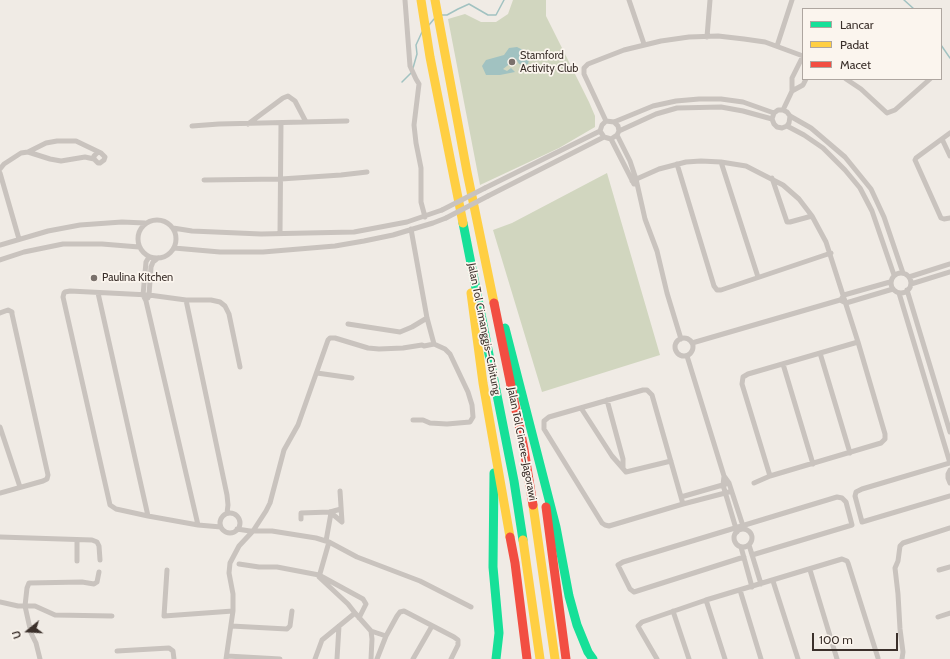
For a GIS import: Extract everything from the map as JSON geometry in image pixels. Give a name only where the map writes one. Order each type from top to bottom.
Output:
[{"type":"highway","name":"Jalan Tol Cimanggis–Cibitung","points":[[421,0],[430,57],[514,481],[540,659]]},
{"type":"highway","points":[[435,0],[480,230],[556,527],[569,596],[577,625],[588,652],[593,659]]},
{"type":"highway","points":[[462,217],[483,383],[515,563],[527,659]]},
{"type":"highway","name":"Jalan Tol Cinere–Jagorawi","points":[[480,230],[524,449],[548,603],[555,659]]},
{"type":"highway","points":[[494,449],[493,566],[499,633],[496,659]]},
{"type":"highway","points":[[541,466],[566,659]]},
{"type":"street","points":[[405,0],[410,66],[419,84],[415,110],[416,144],[421,168],[421,202],[424,217]]},
{"type":"street","points":[[629,0],[644,44]]},
{"type":"street","points":[[707,37],[710,0]]},
{"type":"street","points":[[777,46],[792,0]]},
{"type":"street","points":[[606,121],[584,74],[584,68],[588,64],[644,44],[669,40],[707,37],[744,39],[777,46],[802,56]]},
{"type":"street","points":[[783,110],[792,91],[792,78],[802,58]]},
{"type":"street","points":[[792,91],[803,85],[806,80]]},
{"type":"street","points":[[848,80],[861,89],[887,113],[895,110],[929,80]]},
{"type":"street","points":[[248,124],[283,98],[288,96],[295,101],[306,122]]},
{"type":"street","points":[[606,121],[614,122],[653,106],[699,98],[743,102],[774,113]]},
{"type":"street","points":[[174,248],[220,252],[278,252],[364,241],[393,235],[446,218],[604,138],[611,139],[618,133],[656,114],[677,108],[721,107],[772,119]]},
{"type":"street","points":[[790,116],[787,126],[782,128],[777,127],[772,119],[774,113],[778,110],[783,110],[790,116],[811,128],[835,148],[854,167],[871,189],[884,217],[903,273],[909,277],[911,284]]},
{"type":"street","points":[[192,126],[347,121]]},
{"type":"street","points":[[173,228],[219,233],[332,233],[362,231],[402,223],[442,210],[600,131],[602,125],[606,121]]},
{"type":"street","points":[[614,122],[618,126],[618,133],[630,161],[634,180]]},
{"type":"street","points":[[280,233],[281,123]]},
{"type":"street","points":[[787,126],[823,148],[845,170],[860,188],[872,211],[894,275]]},
{"type":"street","points":[[600,131],[604,138]]},
{"type":"street","points":[[950,133],[916,158],[915,161],[941,218],[944,220],[950,218]]},
{"type":"street","points":[[611,139],[638,189],[645,219],[657,251],[681,339]]},
{"type":"street","points":[[942,139],[950,156]]},
{"type":"street","points":[[0,168],[21,153],[28,152],[46,144],[63,140],[76,141],[101,153],[105,157],[103,162],[98,163],[94,159],[85,157],[56,161],[28,152]]},
{"type":"street","points":[[85,157],[88,147]]},
{"type":"street","points":[[94,159],[96,154],[101,153]]},
{"type":"street","points":[[634,180],[659,169],[701,160],[746,166],[772,178],[791,191],[799,199],[819,226],[831,253],[886,434],[885,439],[881,443],[770,476],[754,483]]},
{"type":"street","points":[[721,162],[758,277]]},
{"type":"street","points":[[677,164],[715,288],[721,290],[831,253]]},
{"type":"street","points":[[204,180],[281,179],[367,172]]},
{"type":"street","points":[[0,173],[19,239]]},
{"type":"street","points":[[772,178],[787,222],[812,216]]},
{"type":"street","points":[[0,245],[48,231],[80,225],[122,222],[144,223],[158,219],[165,221],[173,228],[176,237],[174,248],[170,254],[158,258],[150,257],[143,253],[139,247],[138,234],[144,223]]},
{"type":"street","points":[[412,229],[427,318],[434,344]]},
{"type":"street","points":[[0,260],[24,252],[63,244],[102,244],[139,247]]},
{"type":"street","points":[[143,295],[146,262],[150,257]]},
{"type":"street","points":[[158,258],[151,266],[148,298],[198,525]]},
{"type":"street","points":[[909,277],[950,264]]},
{"type":"street","points":[[900,293],[907,290],[911,284],[950,272]]},
{"type":"street","points":[[692,344],[840,300],[844,295],[890,282],[894,275],[903,273]]},
{"type":"street","points":[[890,282],[892,289]]},
{"type":"street","points":[[840,300],[846,303],[892,289],[900,293],[950,463],[858,490],[855,496],[862,522],[950,496]]},
{"type":"street","points":[[907,290],[950,432]]},
{"type":"street","points":[[220,527],[220,520],[222,517],[230,513],[237,516],[240,522],[238,529],[232,533],[228,533],[220,527],[198,525],[113,508],[108,502],[63,297],[64,292],[143,295],[148,298],[186,300],[216,300],[225,306],[230,319],[240,367]]},
{"type":"street","points":[[98,293],[148,516]]},
{"type":"street","points":[[186,300],[227,495],[227,514]]},
{"type":"street","points":[[0,313],[8,310],[12,312],[48,475],[46,480],[0,493]]},
{"type":"street","points":[[348,324],[400,332],[427,318]]},
{"type":"street","points":[[280,659],[227,657],[233,611],[229,571],[230,563],[231,558],[239,546],[253,531],[270,503],[284,450],[298,424],[330,338],[378,350],[434,344],[445,349],[450,354],[468,392],[473,412],[473,419],[470,422],[447,424],[413,420]]},
{"type":"street","points":[[681,339],[688,339],[692,344],[692,351],[687,356],[682,356],[676,351],[676,344],[681,339]]},
{"type":"street","points":[[770,476],[742,380],[743,377],[748,374],[858,342]]},
{"type":"street","points":[[820,353],[850,453]]},
{"type":"street","points":[[687,356],[724,476],[726,492],[737,530],[735,540],[741,547],[752,587]]},
{"type":"street","points":[[783,364],[813,464]]},
{"type":"street","points":[[317,373],[352,378]]},
{"type":"street","points":[[683,504],[652,394],[647,390],[549,417],[544,421],[544,429],[602,523],[605,525],[609,526],[732,491]]},
{"type":"street","points":[[607,400],[623,459],[622,468]]},
{"type":"street","points":[[581,408],[612,456],[626,472],[671,461]]},
{"type":"street","points":[[0,427],[20,487]]},
{"type":"street","points":[[950,470],[948,478],[950,483]]},
{"type":"street","points":[[681,497],[726,484]]},
{"type":"street","points":[[726,484],[732,491],[743,527],[751,534],[752,538],[749,545],[761,584]]},
{"type":"street","points":[[330,512],[342,522],[340,491]]},
{"type":"street","points":[[744,557],[634,592],[630,589],[619,567],[619,563],[737,530],[837,497],[842,498],[846,502],[852,525],[752,555]]},
{"type":"street","points":[[301,519],[301,513],[330,512],[342,509]]},
{"type":"street","points":[[330,512],[328,542],[319,575],[320,578],[348,604],[371,631],[386,636]]},
{"type":"street","points":[[902,659],[903,652],[895,568],[898,561],[900,546],[903,543],[950,528]]},
{"type":"street","points":[[238,529],[282,533],[316,538],[328,542],[357,557],[420,581],[471,607]]},
{"type":"street","points":[[0,537],[92,540],[97,542],[100,550],[100,560]]},
{"type":"street","points":[[77,540],[77,561]]},
{"type":"street","points":[[741,547],[749,545]]},
{"type":"street","points":[[657,659],[638,626],[646,620],[706,600],[810,570],[842,559],[847,561],[878,658]]},
{"type":"street","points":[[239,564],[259,567],[277,567],[319,575],[364,599],[366,604],[359,618]]},
{"type":"street","points":[[939,570],[950,567]]},
{"type":"street","points":[[166,570],[164,616],[233,611]]},
{"type":"street","points":[[810,570],[837,659]]},
{"type":"street","points":[[40,659],[36,643],[30,633],[25,606],[29,583],[82,582],[94,584],[97,582],[100,572]]},
{"type":"street","points":[[773,581],[798,659]]},
{"type":"street","points":[[740,590],[761,659]]},
{"type":"street","points":[[706,600],[725,659]]},
{"type":"street","points":[[0,602],[18,606],[35,606],[55,615],[112,616]]},
{"type":"street","points":[[231,626],[287,629],[290,626],[292,611]]},
{"type":"street","points":[[377,659],[386,636],[398,614],[402,611],[458,640],[458,644],[451,659]]},
{"type":"street","points":[[673,611],[689,659]]},
{"type":"street","points":[[315,659],[321,642],[355,613]]},
{"type":"street","points":[[939,618],[950,613]]},
{"type":"street","points":[[337,659],[339,626]]},
{"type":"street","points":[[413,659],[432,626]]},
{"type":"street","points":[[371,631],[371,659]]},
{"type":"street","points":[[117,651],[169,648],[173,651],[174,659]]},
{"type":"green space","name":"Stamford Activity Club","points":[[513,0],[546,0],[546,16],[589,102],[595,116],[595,127],[559,148],[480,185],[448,19],[465,14],[481,22],[496,22],[508,14]]},
{"type":"green space","points":[[607,173],[660,355],[542,392],[493,230],[512,223]]},
{"type":"water","points":[[517,47],[529,53],[530,56],[528,64],[519,64],[516,59],[503,69],[507,71],[511,68],[515,72],[500,75],[486,75],[482,66],[486,60],[504,55],[509,48]]},
{"type":"waterway","points":[[442,15],[447,15],[469,4],[488,15],[496,15],[504,0]]},
{"type":"waterway","points":[[904,0],[913,8]]},
{"type":"waterway","points":[[429,25],[434,19]]},
{"type":"waterway","points":[[413,68],[417,54],[416,45],[422,32]]},
{"type":"waterway","points":[[942,46],[950,58]]},
{"type":"waterway","points":[[402,82],[411,73]]},
{"type":"traffic: fast","points":[[463,223],[514,481],[523,540]]},
{"type":"traffic: fast","points":[[505,328],[556,527],[569,596],[577,625],[588,652],[593,659]]},
{"type":"traffic: fast","points":[[494,473],[493,567],[499,633],[496,659]]},
{"type":"traffic: slow","points":[[421,0],[430,57],[463,223]]},
{"type":"traffic: slow","points":[[435,0],[467,172],[494,303]]},
{"type":"traffic: slow","points":[[471,293],[483,383],[510,537]]},
{"type":"traffic: slow","points":[[533,505],[555,659]]},
{"type":"traffic: slow","points":[[523,540],[540,659]]},
{"type":"traffic: jam","points":[[494,303],[524,449],[533,505]]},
{"type":"traffic: jam","points":[[546,507],[566,659]]},
{"type":"traffic: jam","points":[[510,537],[515,563],[527,659]]},
{"type":"place","name":"Stamford Activity Club","points":[[512,62]]},
{"type":"place","name":"Paulina Kitchen","points":[[94,278]]}]
